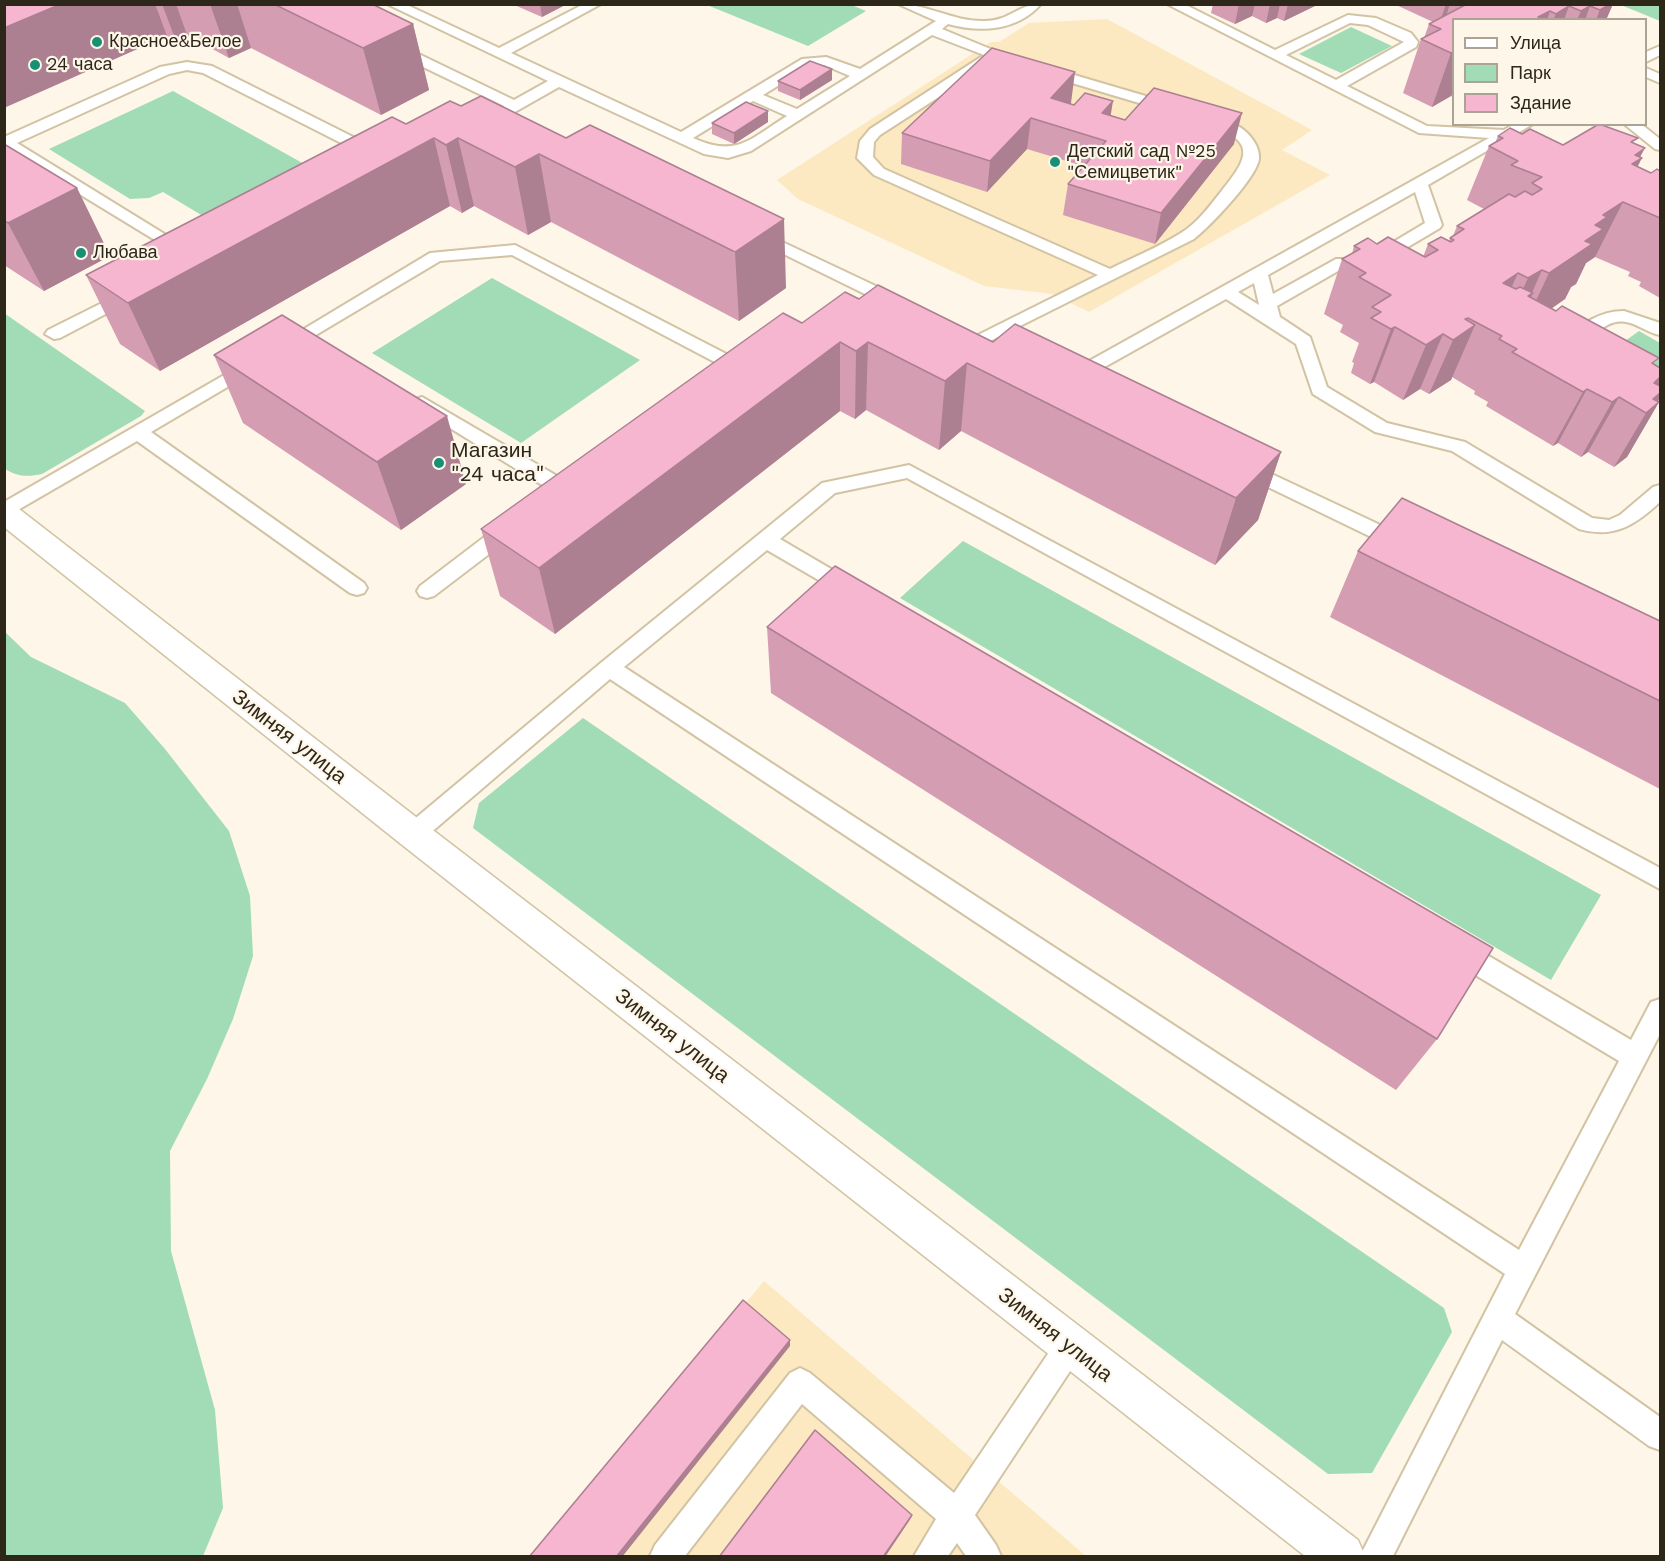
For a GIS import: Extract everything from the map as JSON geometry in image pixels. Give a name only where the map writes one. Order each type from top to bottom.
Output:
[{"type":"street","name":"Зимняя улица","points":[[4,512],[413,834],[1342,1557]]},
{"type":"lane","points":[[499,54],[595,4]]},
{"type":"lane","points":[[904,4],[946,21],[1000,23],[1012,20],[1035,4]]},
{"type":"lane","points":[[1173,4],[1424,130],[1517,130],[1537,140]]},
{"type":"lane","points":[[398,5],[709,151],[728,153],[746,148],[946,21]]},
{"type":"lane","points":[[1274,56],[1347,19],[1371,21],[1406,36],[1412,42],[1409,47],[1335,86]]},
{"type":"lane","points":[[931,30],[993,55],[1232,128],[1249,143],[1248,168],[1210,218],[1188,236],[980,341],[961,348]]},
{"type":"lane","points":[[378,40],[515,106]]},
{"type":"lane","points":[[1647,57],[1660,49]]},
{"type":"lane","points":[[993,55],[875,132],[867,141],[865,158],[879,172],[1111,275]]},
{"type":"lane","points":[[682,138],[807,62],[826,61],[861,75]]},
{"type":"lane","points":[[5,143],[165,70],[187,66],[207,69],[358,146],[390,153],[369,165]]},
{"type":"lane","points":[[527,132],[490,119],[559,81]]},
{"type":"lane","points":[[752,95],[798,115]]},
{"type":"lane","points":[[1634,126],[1660,146]]},
{"type":"lane","points":[[1088,392],[1061,379],[1226,292],[1517,130]]},
{"type":"lane","points":[[5,143],[200,256],[175,270]]},
{"type":"lane","points":[[1270,312],[1342,262],[1368,264],[1434,225],[1420,184]]},
{"type":"lane","points":[[738,226],[876,293],[883,312],[902,321]]},
{"type":"lane","points":[[4,512],[436,256],[515,250],[732,364]]},
{"type":"lane","points":[[1259,273],[1270,312]]},
{"type":"lane","points":[[54,334],[145,286]]},
{"type":"lane","points":[[1226,292],[1270,312],[1304,341],[1319,390],[1381,428],[1458,446],[1587,524],[1603,529],[1618,525],[1660,492]]},
{"type":"lane","points":[[859,306],[876,293]]},
{"type":"lane","points":[[1577,358],[1570,349],[1573,342],[1611,315],[1624,314],[1660,330]]},
{"type":"lane","points":[[980,341],[1002,351]]},
{"type":"lane","points":[[713,377],[752,351]]},
{"type":"lane","points":[[409,394],[562,488]]},
{"type":"lane","points":[[138,432],[357,588]]},
{"type":"lane","points":[[1227,459],[1418,552]]},
{"type":"lane","points":[[413,834],[609,668],[829,488],[909,471],[1660,879]]},
{"type":"lane","points":[[544,502],[580,474]]},
{"type":"lane","points":[[427,591],[526,516]]},
{"type":"lane","points":[[766,540],[868,600]]},
{"type":"lane","points":[[609,668],[1522,1269]]},
{"type":"lane","points":[[1441,941],[1636,1057]]},
{"type":"lane","points":[[1376,1557],[1522,1269],[1660,1010]]},
{"type":"lane","points":[[1497,1319],[1660,1435]]},
{"type":"lane","points":[[930,1557],[1070,1346]]},
{"type":"lane","points":[[666,1557],[800,1383],[957,1516],[985,1557]]},
{"type":"shaded area","name":"Детский сад №25 \"Семицветик\"","points":[[1107,19],[1312,130],[1282,150],[1330,175],[1089,312],[1052,294],[984,286],[798,199],[777,180],[991,42],[999,42],[1029,23]]},
{"type":"shaded area","points":[[764,1281],[1086,1556],[536,1556]]},
{"type":"green space","points":[[849,4],[866,11],[808,46],[707,5]]},
{"type":"green space","points":[[1621,5],[1660,5],[1660,21]]},
{"type":"green space","points":[[1351,27],[1392,46],[1341,73],[1299,54]]},
{"type":"green space","points":[[173,91],[324,175],[223,228],[163,192],[149,198],[130,199],[49,149]]},
{"type":"green space","points":[[492,278],[640,360],[521,443],[372,353]]},
{"type":"green space","points":[[4,313],[145,411],[141,416],[42,474],[22,476],[4,468]]},
{"type":"green space","points":[[1639,331],[1660,343],[1660,397],[1597,361]]},
{"type":"green space","points":[[963,541],[1601,895],[1551,980],[900,598]]},
{"type":"green space","points":[[4,631],[31,657],[125,703],[165,749],[229,831],[250,896],[253,956],[233,1019],[207,1079],[170,1151],[171,1251],[215,1410],[223,1508],[203,1556],[5,1556]]},
{"type":"green space","points":[[583,718],[1444,1308],[1452,1332],[1372,1473],[1328,1474],[473,828],[479,803]]},
{"type":"building","points":[[4,4],[61,4],[4,28]]},
{"type":"building","points":[[274,4],[372,4],[413,24],[363,48]]},
{"type":"building","points":[[1467,4],[1610,4],[1600,10],[1590,6],[1581,11],[1569,6],[1556,14],[1550,11],[1538,17],[1540,18],[1452,18],[1451,53],[1421,39],[1441,29],[1429,24]]},
{"type":"building","points":[[992,48],[1075,72],[1051,98],[1074,105],[1085,93],[1113,101],[1102,113],[1125,120],[1154,88],[1242,113],[1161,213],[1068,184],[1106,141],[1031,118],[990,161],[902,133]]},
{"type":"building","points":[[810,61],[832,69],[800,90],[778,81]]},
{"type":"building","points":[[481,96],[566,138],[590,125],[784,219],[735,252],[539,154],[515,167],[458,138],[446,145],[434,138],[128,303],[86,275],[392,117],[406,124],[450,101],[461,106]]},
{"type":"building","points":[[746,102],[768,111],[734,133],[712,123]]},
{"type":"building","points":[[1596,126],[1605,126],[1638,138],[1631,142],[1645,148],[1635,155],[1642,158],[1632,164],[1651,173],[1657,169],[1660,171],[1660,218],[1623,202],[1603,215],[1607,217],[1595,225],[1603,229],[1585,241],[1592,244],[1549,273],[1542,270],[1528,278],[1518,273],[1503,283],[1533,293],[1528,296],[1556,311],[1562,306],[1659,358],[1652,363],[1660,368],[1660,377],[1654,383],[1660,386],[1660,393],[1653,399],[1659,402],[1646,413],[1619,397],[1612,402],[1587,389],[1583,392],[1512,352],[1517,349],[1499,339],[1502,336],[1468,318],[1465,319],[1475,325],[1453,340],[1443,334],[1426,345],[1395,327],[1391,329],[1371,318],[1381,312],[1372,307],[1391,295],[1359,277],[1366,273],[1342,259],[1360,249],[1354,246],[1368,238],[1377,244],[1388,237],[1425,257],[1438,250],[1428,244],[1441,237],[1451,242],[1454,240],[1450,238],[1464,229],[1457,226],[1509,194],[1515,197],[1525,191],[1532,195],[1542,189],[1532,183],[1542,177],[1511,165],[1518,161],[1489,146],[1503,138],[1498,136],[1510,128],[1522,134],[1530,129],[1563,145]]},
{"type":"building","points":[[4,144],[77,188],[8,223],[4,220]]},
{"type":"building","points":[[878,285],[993,342],[1015,324],[1281,452],[1236,498],[967,363],[945,381],[868,342],[856,351],[840,342],[539,568],[481,529],[783,313],[802,323],[845,292],[859,299]]},
{"type":"building","points":[[282,315],[447,416],[377,462],[214,355]]},
{"type":"building","points":[[1402,498],[1660,621],[1660,701],[1358,551]]},
{"type":"building","points":[[835,566],[1493,948],[1437,1039],[767,627]]},
{"type":"building","points":[[743,1300],[790,1340],[616,1557],[529,1557]]},
{"type":"building","points":[[815,1430],[912,1515],[883,1557],[719,1557]]},
{"type":"place","name":"Красное&Белое","points":[[97,42]]},
{"type":"place","name":"24 часа","points":[[35,65]]},
{"type":"place","name":"Детский сад №25 \"Семицветик\"","points":[[1055,162]]},
{"type":"place","name":"Любава","points":[[81,253]]},
{"type":"place","name":"Магазин \"24 часа\"","points":[[439,463]]}]
